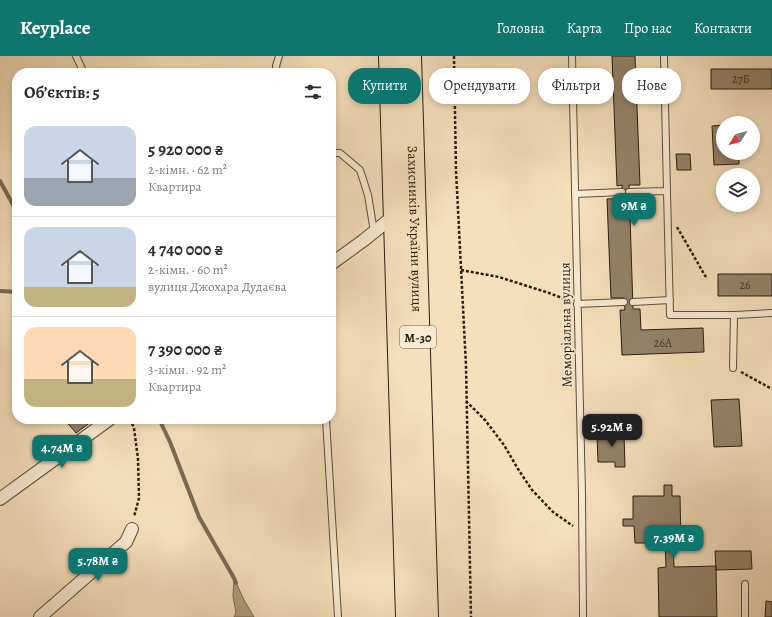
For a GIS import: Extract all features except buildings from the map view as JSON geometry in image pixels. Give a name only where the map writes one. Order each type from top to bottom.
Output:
[{"type":"highway","name":"Захисників України вулиця","points":[[390,56],[407,617]]},
{"type":"highway","name":"Захисників України вулиця","points":[[410,56],[427,617]]},
{"type":"street","points":[[336,260],[395,215]]},
{"type":"street","points":[[0,499],[103,424]]},
{"type":"street","points":[[40,617],[126,542],[132,529]]},
{"type":"lane","points":[[76,56],[82,68]]},
{"type":"lane","points":[[276,68],[279,56]]},
{"type":"lane","name":"Меморіальна вулиця","points":[[572,56],[583,617]]},
{"type":"lane","points":[[664,56],[670,316],[772,313]]},
{"type":"lane","points":[[336,153],[340,153],[360,170],[368,195],[374,232]]},
{"type":"lane","points":[[629,192],[667,191]]},
{"type":"lane","points":[[575,194],[622,192]]},
{"type":"lane","points":[[633,302],[670,300]]},
{"type":"lane","points":[[578,304],[624,302]]},
{"type":"lane","points":[[733,368],[734,315]]},
{"type":"lane","points":[[326,424],[338,617]]},
{"type":"lane","points":[[745,584],[745,617]]},
{"type":"path","points":[[454,56],[456,170],[466,366],[471,617]]},
{"type":"path","points":[[668,211],[707,279]]},
{"type":"path","points":[[461,270],[500,277],[549,292],[578,304]]},
{"type":"path","points":[[733,368],[772,389]]},
{"type":"path","points":[[466,401],[486,420],[504,445],[532,490],[552,512],[582,531]]},
{"type":"path","points":[[132,424],[138,459],[139,498],[132,529]]},
{"type":"shaded area","points":[[234,578],[254,617],[234,617],[236,613],[233,596]]},
{"type":"waterway","points":[[0,181],[12,203]]},
{"type":"waterway","points":[[0,291],[12,292]]},
{"type":"waterway","points":[[161,424],[170,442],[199,517],[236,583]]}]
